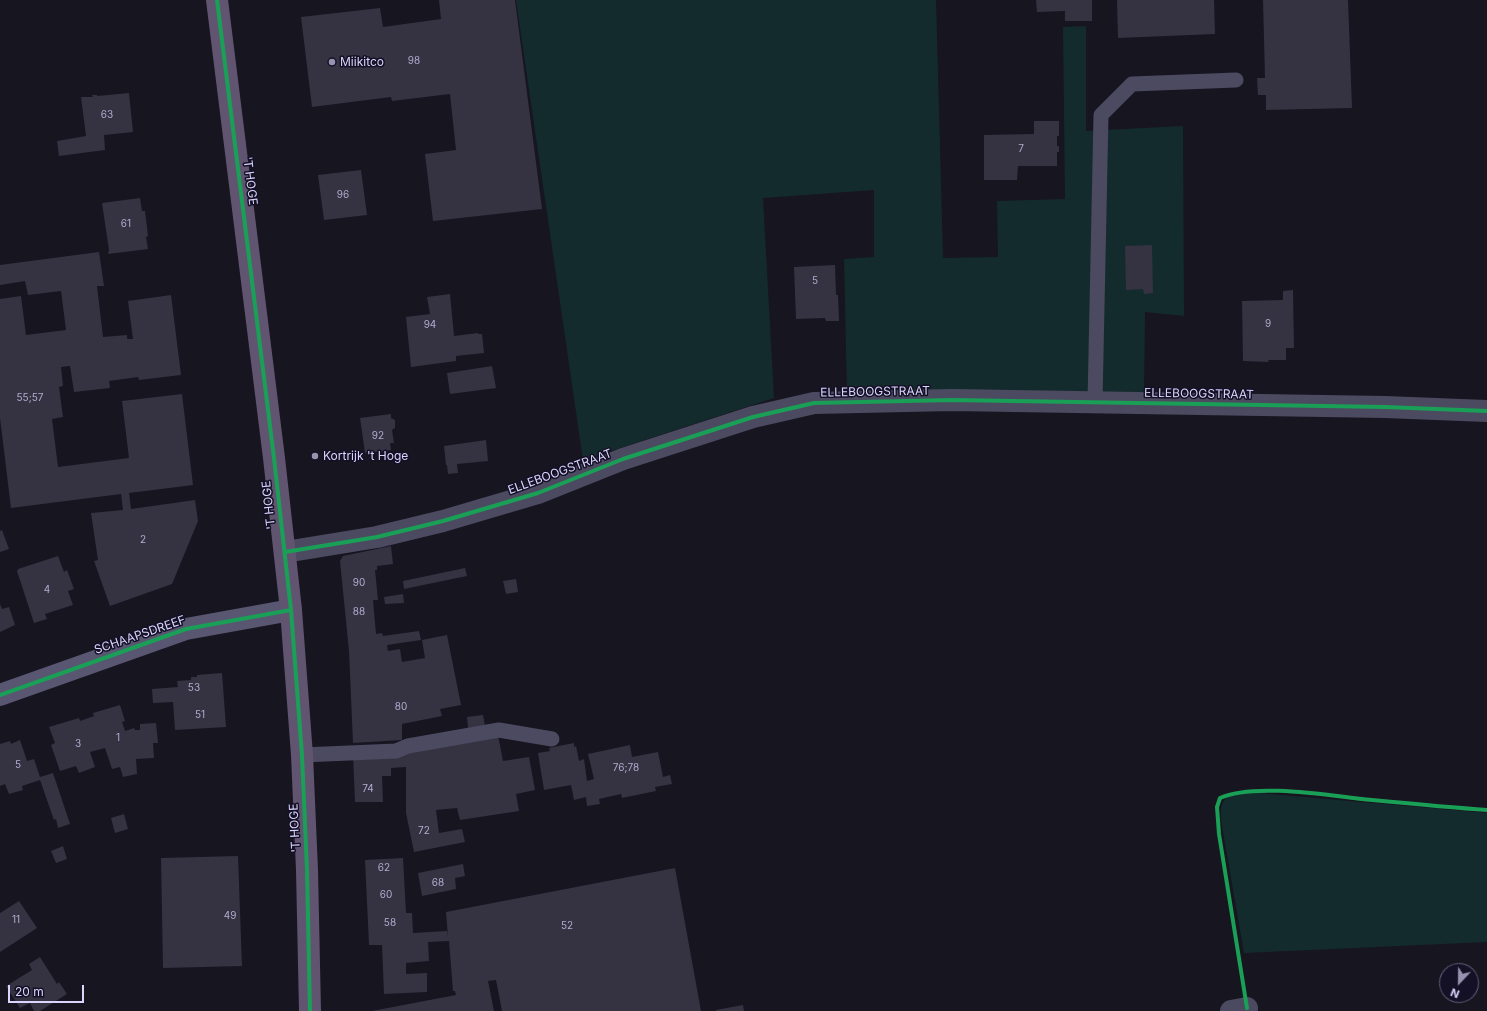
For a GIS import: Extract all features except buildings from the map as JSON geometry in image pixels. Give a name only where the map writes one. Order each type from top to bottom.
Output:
[{"type":"main road","name":"'T HOGE","points":[[217,0],[291,610],[302,755],[307,870],[310,1011]]},
{"type":"street","name":"ELLEBOOGSTRAAT","points":[[285,552],[377,537],[443,521],[538,493],[622,459],[753,417],[814,403],[952,400],[1377,407],[1487,411]]},
{"type":"street","name":"SCHAAPSDREEF","points":[[0,695],[186,629],[291,610]]},
{"type":"lane","points":[[1095,402],[1100,115],[1132,84],[1236,80]]},
{"type":"lane","points":[[302,755],[396,750],[408,746],[499,730],[552,739]]},
{"type":"green space","points":[[516,0],[936,0],[943,258],[998,257],[997,201],[1065,199],[1063,27],[1086,26],[1086,131],[1183,126],[1184,316],[1145,312],[1144,392],[847,394],[844,259],[874,257],[874,190],[763,198],[774,398],[583,460]]},
{"type":"green space","points":[[1258,793],[1487,813],[1487,942],[1244,953],[1221,820],[1221,810],[1224,801],[1227,798],[1240,794]]},
{"type":"cycle path","points":[[217,0],[274,458],[291,610],[302,755],[307,870],[310,1011]]},
{"type":"cycle path","points":[[285,552],[377,537],[443,521],[538,493],[623,459],[753,417],[814,403],[952,400],[1385,407],[1487,411]]},
{"type":"cycle path","points":[[0,695],[186,629],[291,610]]},
{"type":"cycle path","points":[[1247,1008],[1219,834],[1217,807],[1220,798],[1251,791],[1290,791],[1487,810]]},
{"type":"place","name":"Miikitco","points":[[332,62]]},
{"type":"place","name":"Kortrijk 't Hoge","points":[[315,456]]}]
